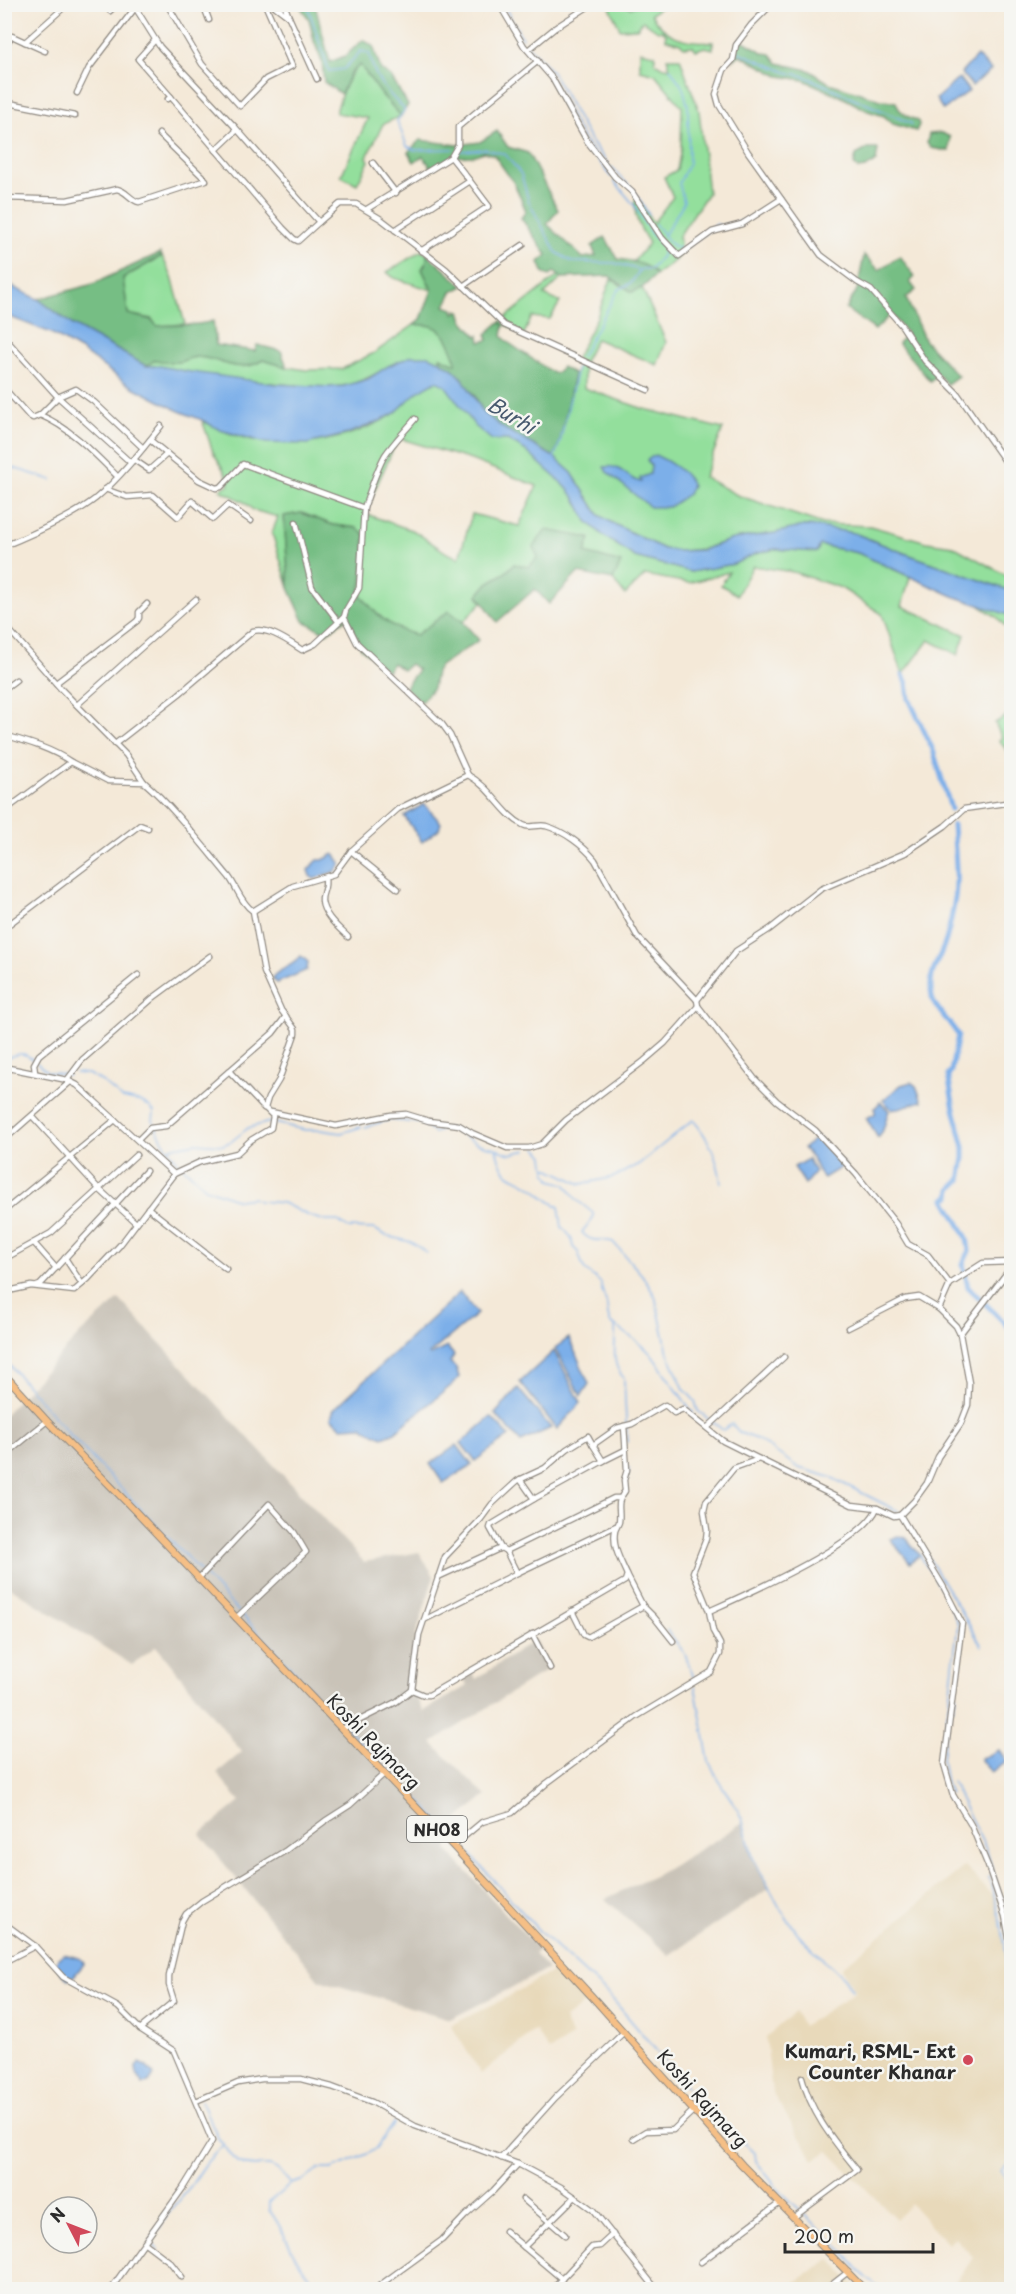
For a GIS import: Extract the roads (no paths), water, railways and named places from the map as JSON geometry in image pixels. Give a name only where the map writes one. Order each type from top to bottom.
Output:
[{"type":"main road","name":"Koshi Rajmarg","points":[[4,1374],[46,1421],[454,1844],[693,2111],[780,2204],[865,2289]]},
{"type":"street","points":[[24,42],[61,10],[60,4]]},
{"type":"street","points":[[110,11],[117,4]]},
{"type":"street","points":[[167,4],[202,64],[240,106],[266,79],[292,66],[265,4]]},
{"type":"street","points":[[203,4],[209,20]]},
{"type":"street","points":[[272,4],[289,17]]},
{"type":"street","points":[[284,4],[317,79]]},
{"type":"street","points":[[500,4],[513,29],[552,78],[587,141],[615,177],[632,192],[662,238],[679,256],[712,232],[742,224],[781,199]]},
{"type":"street","points":[[528,50],[555,28],[592,4]]},
{"type":"street","points":[[772,4],[751,25],[736,45],[733,60],[724,70],[716,94],[719,105],[748,152],[821,255],[878,297],[902,326],[925,361],[957,393],[1011,471]]},
{"type":"street","points":[[77,93],[89,68],[134,6],[155,39],[319,222]]},
{"type":"street","points":[[4,47],[12,36],[45,51]]},
{"type":"street","points":[[155,39],[138,59],[169,98],[294,239],[298,241],[340,204],[356,204],[368,209],[438,262],[504,325],[648,390]]},
{"type":"street","points":[[368,209],[451,157],[458,145],[458,127],[538,61]]},
{"type":"street","points":[[4,102],[75,116]]},
{"type":"street","points":[[216,150],[236,132],[235,127]]},
{"type":"street","points":[[4,198],[67,200],[117,189],[124,190],[134,201],[139,202],[206,180],[159,134]]},
{"type":"street","points":[[421,251],[489,206],[451,157]]},
{"type":"street","points":[[373,163],[396,192]]},
{"type":"street","points":[[395,230],[470,181]]},
{"type":"street","points":[[463,286],[523,244]]},
{"type":"street","points":[[4,337],[58,398],[131,460],[149,470],[167,454]]},
{"type":"street","points":[[4,387],[33,418],[40,415],[58,398],[76,389],[79,390],[143,448]]},
{"type":"street","points":[[40,415],[75,436],[117,476]]},
{"type":"street","points":[[115,744],[253,631],[259,630],[278,636],[302,650],[315,644],[344,617],[359,588],[364,508],[385,456],[415,419]]},
{"type":"street","points":[[4,546],[27,537],[92,501],[161,426]]},
{"type":"street","points":[[150,440],[199,480],[216,489],[220,488],[243,464],[364,508]]},
{"type":"street","points":[[105,489],[127,498],[153,495],[178,517],[192,501],[213,519],[228,505],[251,521]]},
{"type":"street","points":[[296,522],[312,587],[338,621]]},
{"type":"street","points":[[76,705],[196,599]]},
{"type":"street","points":[[56,683],[137,621],[139,612],[147,604]]},
{"type":"street","points":[[344,617],[357,643],[442,724],[450,735],[468,775],[484,785],[501,806],[521,824],[529,827],[548,826],[586,849],[595,860],[637,936],[697,1003],[754,1078],[777,1101],[815,1130],[856,1174],[896,1224],[908,1244],[928,1255],[950,1284]]},
{"type":"street","points":[[4,624],[76,705],[126,755],[144,782],[162,799],[239,891],[246,905],[254,911],[264,972],[286,1016],[292,1023],[295,1034],[279,1080],[265,1108]]},
{"type":"street","points":[[4,636],[11,630]]},
{"type":"street","points":[[4,689],[16,680]]},
{"type":"street","points":[[4,735],[56,752],[108,781],[144,782]]},
{"type":"street","points":[[4,811],[71,762]]},
{"type":"street","points":[[254,911],[293,886],[325,878],[336,872],[351,851],[398,809],[468,775]]},
{"type":"street","points":[[229,1071],[271,1112],[336,1126],[406,1114],[429,1121],[459,1125],[507,1148],[529,1148],[542,1144],[566,1120],[665,1043],[736,951],[770,929],[821,889],[905,853],[945,826],[964,809],[1011,802]]},
{"type":"street","points":[[4,928],[140,825],[148,828]]},
{"type":"street","points":[[351,851],[398,889]]},
{"type":"street","points":[[325,878],[327,888],[322,897],[323,906],[332,921],[348,937]]},
{"type":"street","points":[[4,1140],[32,1116],[69,1078],[82,1060],[153,998],[210,956]]},
{"type":"street","points":[[34,1073],[35,1062],[48,1047],[138,975]]},
{"type":"street","points":[[138,1140],[150,1128],[166,1126],[273,1033],[286,1016]]},
{"type":"street","points":[[4,1067],[69,1078],[174,1174]]},
{"type":"street","points":[[31,1286],[74,1291],[109,1258],[174,1174],[200,1162],[237,1153],[251,1140],[268,1130],[273,1122],[271,1112]]},
{"type":"street","points":[[32,1116],[99,1189],[136,1223]]},
{"type":"street","points":[[4,1212],[115,1120]]},
{"type":"street","points":[[4,1259],[51,1233],[136,1155]]},
{"type":"street","points":[[4,1292],[40,1285],[146,1171]]},
{"type":"street","points":[[148,1208],[225,1269]]},
{"type":"street","points":[[34,1243],[56,1268]]},
{"type":"street","points":[[65,1258],[82,1284]]},
{"type":"street","points":[[939,1309],[950,1284],[983,1263],[1011,1264]]},
{"type":"street","points":[[960,1334],[1011,1264]]},
{"type":"street","points":[[593,1445],[617,1428],[665,1406],[674,1413],[683,1409],[694,1419],[711,1425],[723,1440],[852,1505],[877,1508],[894,1516],[900,1515],[927,1483],[938,1457],[966,1412],[969,1383],[960,1334],[956,1326],[939,1309],[919,1297],[904,1299],[848,1328]]},
{"type":"street","points":[[711,1425],[784,1357]]},
{"type":"street","points":[[4,1456],[46,1421]]},
{"type":"street","points":[[624,1426],[627,1470],[624,1480],[625,1491],[620,1498],[614,1544],[643,1606],[672,1641]]},
{"type":"street","points":[[342,1729],[396,1702],[412,1690],[419,1635],[445,1557],[492,1504],[520,1479],[545,1468],[567,1449],[588,1436],[603,1461]]},
{"type":"street","points":[[517,1573],[490,1528],[491,1525],[625,1450]]},
{"type":"street","points":[[454,1844],[482,1822],[512,1813],[547,1783],[636,1717],[711,1671],[720,1654],[720,1644],[713,1631],[709,1611],[693,1572],[706,1539],[704,1510],[706,1503],[734,1468],[759,1459]]},
{"type":"street","points":[[520,1479],[534,1499]]},
{"type":"street","points":[[438,1577],[503,1550],[614,1498],[620,1498]]},
{"type":"street","points":[[198,1579],[270,1504],[294,1532],[306,1552],[236,1618]]},
{"type":"street","points":[[709,1611],[759,1589],[829,1550],[873,1518],[877,1508]]},
{"type":"street","points":[[900,1515],[943,1586],[962,1623],[944,1764],[953,1794],[971,1825],[988,1866],[1005,1916],[1011,1954]]},
{"type":"street","points":[[424,1620],[617,1525]]},
{"type":"street","points":[[412,1690],[429,1695],[625,1581],[627,1575]]},
{"type":"street","points":[[572,1611],[584,1635],[588,1637],[643,1606]]},
{"type":"street","points":[[532,1634],[550,1668]]},
{"type":"street","points":[[140,2029],[174,2001],[169,1976],[182,1921],[186,1914],[202,1901],[285,1851],[350,1804],[384,1774]]},
{"type":"street","points":[[4,1923],[35,1946],[63,1977],[118,2007],[140,2029],[174,2051],[212,2141],[145,2243],[116,2278],[110,2289]]},
{"type":"street","points":[[4,1962],[35,1946]]},
{"type":"street","points":[[501,2158],[555,2098],[624,2032]]},
{"type":"street","points":[[794,2217],[857,2170],[820,2121],[807,2096],[802,2077]]},
{"type":"street","points":[[196,2101],[238,2082],[262,2079],[301,2079],[362,2098],[415,2126],[518,2164],[575,2197],[593,2210],[657,2289]]},
{"type":"street","points":[[633,2139],[646,2131],[673,2130],[693,2111]]},
{"type":"street","points":[[380,2285],[442,2240],[518,2164]]},
{"type":"street","points":[[524,2247],[575,2197]]},
{"type":"street","points":[[523,2199],[565,2235]]},
{"type":"street","points":[[701,2262],[780,2204]]},
{"type":"street","points":[[505,2231],[562,2279]]},
{"type":"street","points":[[551,2289],[592,2247],[600,2246],[613,2234]]},
{"type":"street","points":[[145,2243],[170,2262],[182,2277]]},
{"type":"street","points":[[825,2289],[848,2272]]},
{"type":"water","points":[[977,56],[991,70],[972,86],[961,73]]},
{"type":"water","points":[[959,78],[969,91],[943,110],[936,99]]},
{"type":"water","points":[[4,283],[38,299],[73,325],[146,366],[160,366],[276,384],[330,387],[344,386],[368,379],[388,366],[411,356],[429,356],[453,369],[463,379],[484,413],[503,428],[554,457],[572,473],[599,515],[664,549],[702,550],[733,539],[804,526],[854,533],[1011,591],[1011,616],[953,596],[858,553],[820,545],[817,552],[775,549],[755,554],[734,564],[691,572],[635,557],[605,537],[587,521],[575,498],[565,486],[525,450],[508,440],[492,440],[475,426],[445,385],[436,381],[417,392],[395,413],[380,421],[344,435],[307,444],[266,443],[220,430],[129,385],[80,350],[51,333],[5,315]]},
{"type":"water","points":[[655,455],[687,476],[692,486],[688,494],[669,507],[650,507],[607,472],[604,467],[615,467],[641,482],[640,478],[650,474],[651,466],[647,460]]},
{"type":"water","points":[[424,804],[441,823],[439,829],[422,842],[404,816]]},
{"type":"water","points":[[334,854],[341,864],[336,871],[314,879],[310,876],[308,870],[318,860]]},
{"type":"water","points":[[301,956],[308,962],[307,970],[277,983],[272,978],[294,963]]},
{"type":"water","points":[[911,1082],[916,1086],[922,1101],[892,1110],[883,1100],[901,1085]]},
{"type":"water","points":[[880,1102],[889,1111],[878,1138],[866,1118],[875,1114],[875,1108]]},
{"type":"water","points":[[818,1137],[823,1145],[845,1165],[824,1178],[803,1148]]},
{"type":"water","points":[[808,1159],[815,1172],[805,1184],[794,1167]]},
{"type":"water","points":[[460,1292],[477,1314],[429,1354],[447,1347],[454,1355],[450,1362],[456,1368],[459,1377],[453,1384],[395,1432],[383,1437],[362,1426],[342,1427],[331,1418],[334,1409]]},
{"type":"water","points":[[569,1338],[589,1384],[581,1396],[555,1348]]},
{"type":"water","points":[[554,1351],[581,1403],[557,1429],[520,1382]]},
{"type":"water","points":[[518,1388],[551,1428],[521,1442],[495,1414]]},
{"type":"water","points":[[491,1417],[509,1436],[475,1461],[461,1443]]},
{"type":"water","points":[[457,1445],[472,1465],[443,1483],[430,1464]]},
{"type":"water","points":[[898,1536],[906,1538],[920,1555],[910,1563],[890,1539]]},
{"type":"water","points":[[999,1750],[1007,1762],[991,1772],[980,1759]]},
{"type":"water","points":[[64,1954],[81,1959],[84,1964],[73,1977],[68,1979],[60,1972],[56,1961]]},
{"type":"water","points":[[139,2063],[146,2066],[154,2075],[143,2085],[137,2076],[136,2066]]},
{"type":"waterway","points":[[307,4],[329,71],[344,69],[361,51],[369,53],[374,71],[382,84],[405,110],[397,121],[407,146],[415,150],[453,149]]},
{"type":"waterway","points":[[503,4],[522,38]]},
{"type":"waterway","points":[[526,44],[552,72],[590,140],[608,164]]},
{"type":"waterway","points":[[739,52],[786,72],[804,76],[912,124]]},
{"type":"waterway","points":[[665,234],[684,202],[679,183],[689,163],[688,106],[683,88],[670,68]]},
{"type":"waterway","points":[[557,91],[585,142],[611,177]]},
{"type":"waterway","points":[[460,151],[486,149],[505,154],[521,174],[529,202],[556,252],[572,262],[614,263],[640,270],[631,283],[618,290],[581,357]]},
{"type":"waterway","points":[[611,167],[634,191],[649,215]]},
{"type":"waterway","points":[[614,181],[634,205],[651,234],[664,248],[662,256],[651,269],[641,269]]},
{"type":"waterway","points":[[655,224],[672,245],[682,250],[717,224],[720,226],[743,221]]},
{"type":"waterway","points":[[554,458],[560,442],[578,363]]},
{"type":"waterway","points":[[4,465],[52,480]]},
{"type":"waterway","points":[[903,675],[907,683],[909,699],[933,750],[951,809]]},
{"type":"waterway","points":[[953,825],[956,867],[955,899],[946,940],[931,981],[933,1001],[958,1035],[951,1071],[948,1075],[964,1147],[964,1158],[960,1180],[951,1189],[950,1196],[945,1199],[967,1238],[969,1251],[963,1264],[968,1287],[1012,1330]]},
{"type":"waterway","points":[[4,1055],[9,1057],[22,1054],[33,1060]]},
{"type":"waterway","points":[[37,1063],[48,1072],[68,1075]]},
{"type":"waterway","points":[[75,1073],[88,1074],[103,1082],[122,1098],[142,1102],[150,1107],[154,1112],[153,1121],[164,1143],[178,1162],[206,1188],[238,1200],[252,1198],[259,1201],[283,1203],[309,1216],[326,1221],[338,1221],[348,1228],[374,1229],[387,1236],[411,1242],[427,1253]]},
{"type":"waterway","points":[[365,1127],[389,1120],[421,1123],[434,1133],[447,1128],[481,1145],[496,1148],[506,1172],[559,1207],[562,1227],[571,1237],[573,1247],[578,1252],[584,1269],[601,1283],[608,1318],[612,1325],[615,1325],[615,1359],[619,1372],[624,1378],[627,1442]]},
{"type":"waterway","points":[[546,1167],[581,1184],[614,1177],[639,1164],[693,1120],[712,1149],[721,1183]]},
{"type":"waterway","points":[[169,1148],[196,1143],[223,1145],[248,1128],[270,1122]]},
{"type":"waterway","points":[[275,1123],[305,1130],[341,1133],[361,1127]]},
{"type":"waterway","points":[[537,1148],[544,1156],[546,1172],[551,1180],[565,1184],[577,1200],[593,1213],[593,1218],[582,1232],[585,1236],[613,1242],[642,1275],[655,1296],[668,1353],[684,1389],[695,1401],[698,1411],[723,1430],[732,1424],[740,1433],[757,1439],[799,1468],[830,1477],[898,1511]]},
{"type":"waterway","points":[[497,1149],[510,1154],[527,1150]]},
{"type":"waterway","points":[[616,1326],[651,1354],[693,1413]]},
{"type":"waterway","points":[[4,1359],[72,1437],[201,1572]]},
{"type":"waterway","points":[[626,1483],[629,1468]]},
{"type":"waterway","points":[[617,1544],[619,1528]]},
{"type":"waterway","points":[[925,1552],[982,1646]]},
{"type":"waterway","points":[[920,1555],[931,1573]]},
{"type":"waterway","points":[[205,1576],[239,1612]]},
{"type":"waterway","points":[[935,1578],[942,1590]]},
{"type":"waterway","points":[[950,1605],[958,1624],[942,1759],[950,1794]]},
{"type":"waterway","points":[[242,1615],[367,1749],[457,1839]]},
{"type":"waterway","points":[[667,1630],[685,1654],[694,1678]]},
{"type":"waterway","points":[[695,1686],[709,1762],[737,1808],[753,1858],[781,1910],[802,1939],[844,1978],[852,1990]]},
{"type":"waterway","points":[[953,1708],[956,1695]]},
{"type":"waterway","points":[[952,1782],[986,1849],[996,1882]]},
{"type":"waterway","points":[[460,1843],[542,1934],[609,1995],[689,2089],[755,2153],[756,2161],[777,2188],[838,2246],[865,2277],[882,2290]]},
{"type":"waterway","points":[[989,1877],[1001,1923],[1008,1965],[1012,1968]]},
{"type":"waterway","points":[[998,1889],[1009,1918],[1010,1930]]},
{"type":"waterway","points":[[201,2101],[218,2138],[237,2162],[252,2166],[270,2166],[283,2174],[291,2183]]},
{"type":"waterway","points":[[318,2290],[299,2263],[279,2224],[269,2210],[269,2202],[291,2184],[304,2180],[318,2169],[332,2169],[367,2154],[376,2148],[394,2122]]},
{"type":"waterway","points":[[158,2250],[151,2242],[167,2215],[207,2162],[223,2145]]},
{"type":"waterway","points":[[1012,2161],[1000,2171],[1012,2183]]},
{"type":"place","name":"Kumari, RSML- Ext Counter Khanar","points":[[968,2060]]},
{"type":"water label","name":"Burhi","points":[[512,415]]}]
